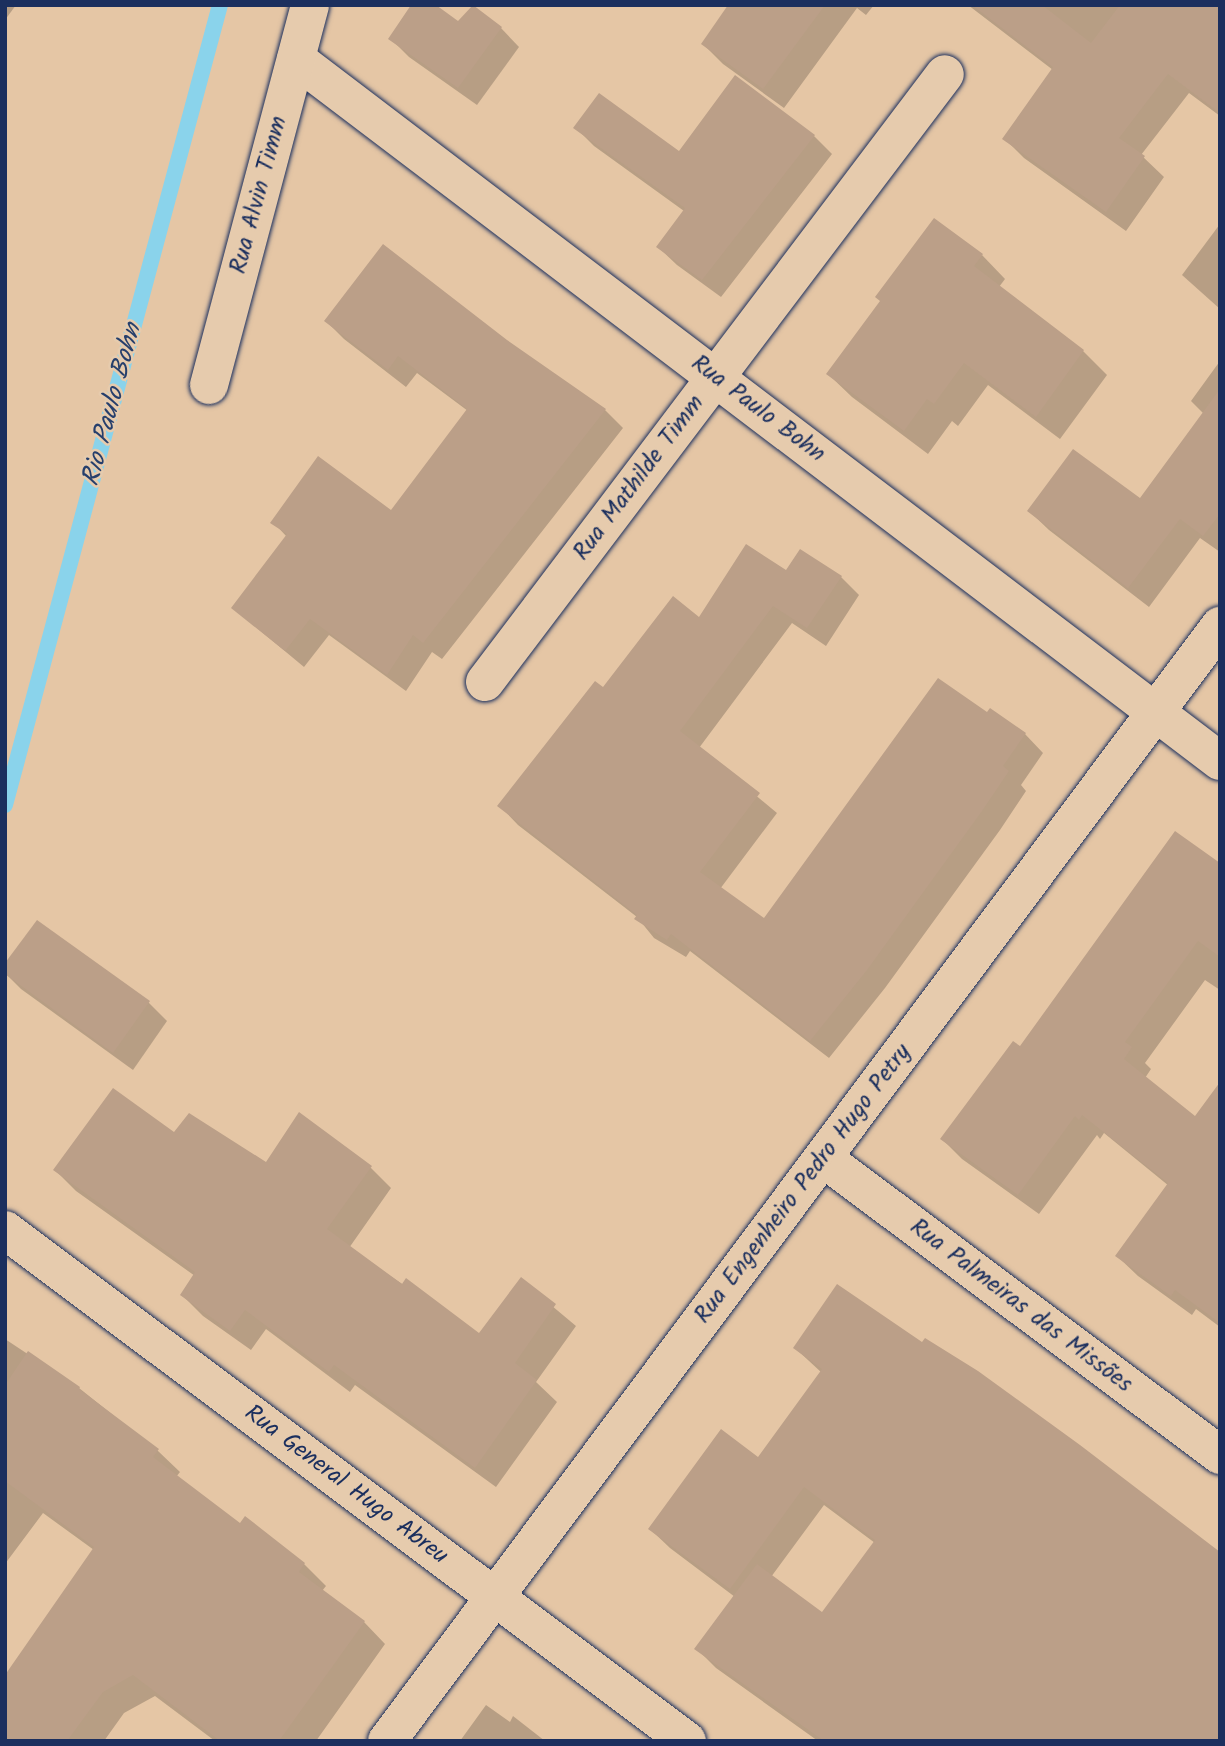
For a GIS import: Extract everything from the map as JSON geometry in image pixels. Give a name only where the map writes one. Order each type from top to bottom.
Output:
[{"type":"street","name":"Rua Alvin Timm","points":[[209,385],[310,5]]},
{"type":"street","name":"Rua Paulo Bohn","points":[[296,59],[1220,761]]},
{"type":"street","name":"Rua Mathilde Timm","points":[[485,682],[945,74]]},
{"type":"street","name":"Rua Engenheiro Pedro Hugo Petry","points":[[387,1741],[1220,626]]},
{"type":"street","name":"Rua Palmeiras das Missões","points":[[823,1158],[1220,1455]]},
{"type":"street","name":"Rua General Hugo Abreu","points":[[5,1230],[687,1741]]},
{"type":"building","points":[[411,5],[436,5],[458,21],[473,5],[502,27],[458,88],[388,39]]},
{"type":"building","points":[[728,5],[825,5],[763,89],[701,44]]},
{"type":"building","points":[[972,5],[1042,5],[1091,43],[1120,5],[1220,5],[1220,113],[1168,74],[1119,138],[1145,156],[1106,212],[1002,139],[1053,67]]},
{"type":"building","points":[[735,75],[815,135],[702,280],[656,247],[685,208],[573,128],[599,93],[679,151]]},
{"type":"building","points":[[934,218],[983,254],[974,266],[1084,350],[1036,417],[964,363],[934,404],[927,399],[904,431],[826,374],[880,301],[875,297]]},
{"type":"building","points":[[383,244],[507,340],[606,409],[423,643],[413,635],[387,675],[310,619],[285,651],[231,608],[287,534],[270,523],[318,456],[391,510],[467,409],[398,356],[388,370],[324,321]]},
{"type":"building","points":[[1220,389],[1220,514],[1203,536],[1180,519],[1128,588],[1027,511],[1073,449],[1140,498]]},
{"type":"building","points":[[746,544],[786,570],[800,549],[842,576],[807,628],[773,606],[680,731],[760,793],[700,872],[764,918],[938,678],[987,712],[990,708],[1026,733],[1003,766],[1009,771],[982,811],[867,970],[810,1041],[671,934],[667,940],[634,919],[637,915],[497,806],[595,681],[603,687],[673,596],[699,617]]},
{"type":"building","points":[[1175,831],[1220,863],[1220,957],[1198,941],[1125,1042],[1132,1047],[1124,1059],[1195,1116],[1220,1082],[1220,1323],[1175,1290],[1171,1296],[1115,1256],[1168,1183],[1082,1115],[1079,1120],[1075,1116],[1018,1195],[940,1139],[1013,1041],[1020,1046]]},
{"type":"building","points":[[37,920],[150,1001],[113,1053],[5,974],[5,963]]},
{"type":"building","points":[[113,1088],[174,1132],[189,1113],[266,1162],[299,1112],[372,1166],[327,1229],[402,1284],[406,1278],[479,1333],[521,1277],[556,1304],[515,1363],[537,1380],[475,1468],[334,1365],[329,1372],[245,1310],[230,1331],[180,1295],[195,1272],[53,1170]]},
{"type":"building","points":[[837,1284],[922,1342],[925,1338],[978,1371],[1220,1552],[1220,1741],[824,1741],[694,1649],[757,1564],[822,1612],[875,1540],[804,1487],[730,1589],[648,1529],[721,1429],[758,1457],[822,1369],[793,1348]]},
{"type":"building","points":[[28,1351],[80,1387],[79,1389],[159,1449],[153,1457],[240,1523],[245,1516],[305,1563],[299,1572],[365,1621],[279,1741],[220,1741],[133,1675],[103,1692],[67,1741],[5,1741],[5,1675],[94,1547],[5,1481],[5,1385]]},
{"type":"waterway","name":"Rio Paulo Bohn","points":[[5,805],[220,5]]}]
